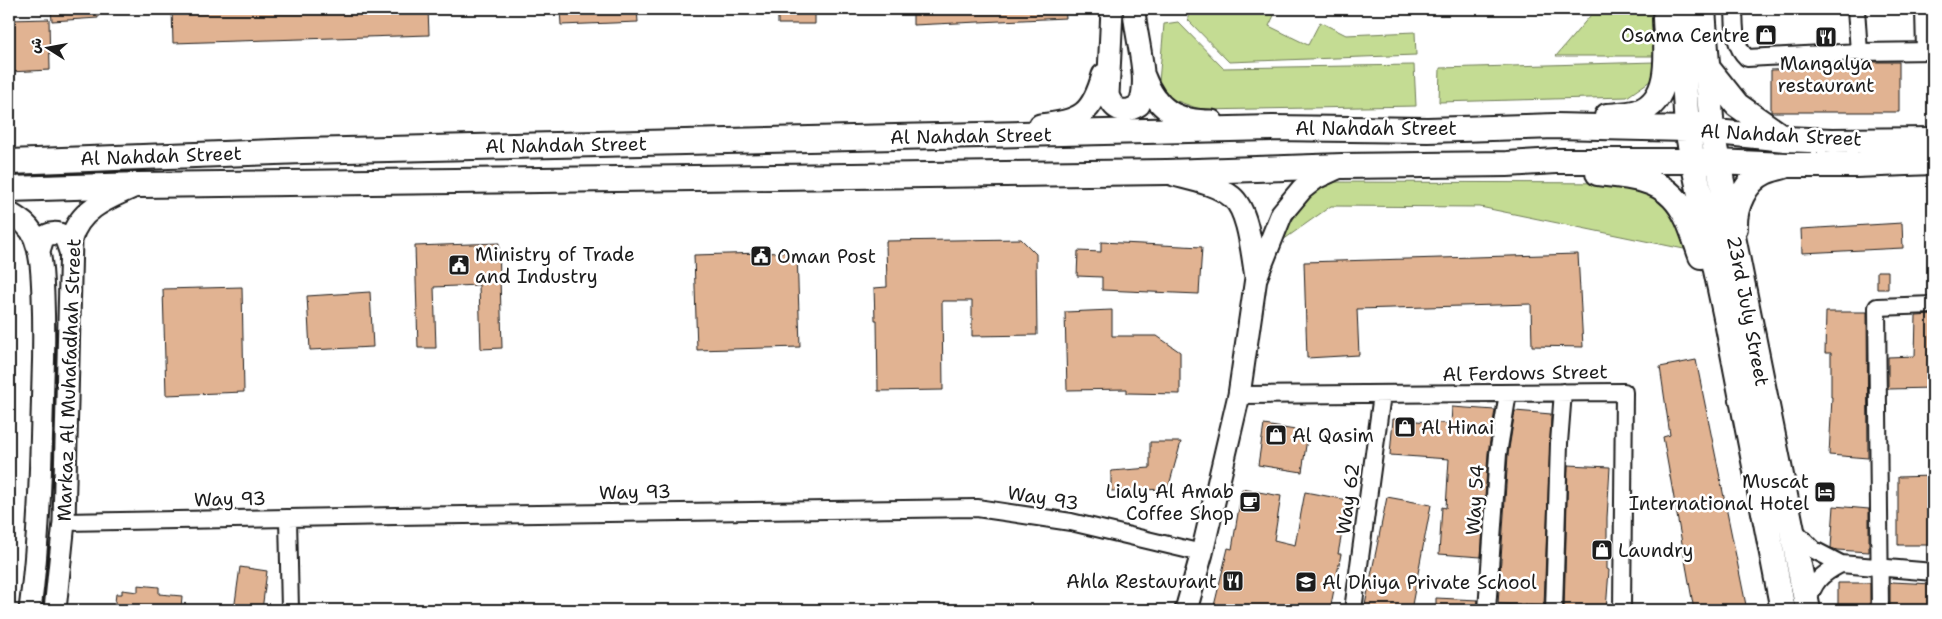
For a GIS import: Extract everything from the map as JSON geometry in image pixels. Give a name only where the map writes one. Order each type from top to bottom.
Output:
[{"type":"main road","points":[[1534,126],[1638,112],[1654,102],[1663,85],[1666,48],[1665,9]]},
{"type":"main road","name":"23rd July Street","points":[[1680,9],[1688,130],[1693,160],[1728,327],[1783,610]]},
{"type":"main road","name":"23rd July Street","points":[[1703,9],[1712,132],[1807,608]]},
{"type":"main road","points":[[1706,66],[1737,105],[1757,121],[1784,138]]},
{"type":"main road","name":"Al Nahdah Street","points":[[9,162],[284,152],[1272,128],[1428,130],[1534,126],[1688,130],[1832,141],[1933,140]]},
{"type":"main road","name":"Al Nahdah Street","points":[[9,189],[139,185],[1167,172],[1342,166],[1507,164],[1556,161],[1693,160],[1787,165],[1933,162]]},
{"type":"main road","points":[[1507,164],[1568,172],[1592,172],[1640,179],[1657,186],[1673,197],[1686,216],[1728,327]]},
{"type":"main road","points":[[1735,249],[1735,220],[1740,199],[1748,187],[1763,173],[1787,165]]},
{"type":"street","points":[[1112,9],[1108,95],[1111,103],[1118,109],[1126,111],[1139,105],[1144,91],[1134,9]]},
{"type":"street","points":[[1734,9],[1736,39],[1740,52],[1747,58],[1859,52],[1929,51],[1924,9]]},
{"type":"street","points":[[1856,9],[1859,52]]},
{"type":"street","points":[[988,135],[1006,128],[1060,123],[1078,116],[1087,110],[1095,100],[1110,58]]},
{"type":"street","points":[[1143,76],[1155,100],[1178,116],[1199,121],[1244,121],[1272,128]]},
{"type":"street","points":[[1186,610],[1202,553],[1238,395],[1256,278],[1282,213],[1302,189],[1316,178],[1342,166]]},
{"type":"street","points":[[1167,172],[1209,185],[1232,197],[1247,222],[1256,278]]},
{"type":"street","name":"Markaz Al Muhafadhah Street","points":[[55,610],[64,522],[70,251],[74,231],[82,217],[102,202],[139,185]]},
{"type":"street","name":"Markaz Al Muhafadhah Street","points":[[9,213],[18,218],[31,230],[39,251],[44,332],[36,565],[30,610]]},
{"type":"street","points":[[39,251],[43,238],[56,233],[65,237],[70,251]]},
{"type":"street","points":[[1880,610],[1877,307],[1933,305]]},
{"type":"street","points":[[1554,610],[1559,443],[1563,392]]},
{"type":"street","name":"Al Ferdows Street","points":[[1238,395],[1624,392],[1622,610]]},
{"type":"street","name":"Way 54","points":[[1487,610],[1498,454],[1508,393]]},
{"type":"street","name":"Way 62","points":[[1353,610],[1382,394]]},
{"type":"street","name":"Way 93","points":[[64,522],[977,508],[1071,522],[1202,553]]},
{"type":"street","points":[[288,518],[290,610]]},
{"type":"street","points":[[1791,528],[1814,550],[1842,564],[1879,569],[1933,572]]},
{"type":"street","points":[[1807,608],[1812,590],[1818,579],[1842,564]]},
{"type":"green space","points":[[1188,9],[1277,9],[1269,26],[1308,45],[1320,22],[1346,35],[1415,32],[1416,55],[1229,62],[1188,20]]},
{"type":"green space","points":[[1596,9],[1651,9],[1655,56],[1556,56]]},
{"type":"green space","points":[[1178,22],[1223,68],[1414,65],[1416,106],[1202,110],[1169,98],[1159,82],[1164,24]]},
{"type":"green space","points":[[1655,62],[1650,81],[1627,97],[1439,102],[1440,68]]},
{"type":"green space","points":[[1336,182],[1636,183],[1660,197],[1676,218],[1684,249],[1480,207],[1331,206],[1283,240],[1287,229],[1309,194]]},
{"type":"building","points":[[51,9],[98,9],[98,18],[52,21]]},
{"type":"building","points":[[172,9],[428,9],[429,35],[173,43]]},
{"type":"building","points":[[560,9],[637,9],[638,22],[561,25]]},
{"type":"building","points":[[778,9],[815,9],[815,24],[778,24]]},
{"type":"building","points":[[913,9],[1065,9],[1066,18],[913,25]]},
{"type":"building","points":[[49,19],[50,70],[9,72],[9,20]]},
{"type":"building","points":[[1899,62],[1899,112],[1771,112],[1771,70],[1848,67],[1848,63]]},
{"type":"building","points":[[1902,223],[1903,248],[1802,253],[1801,229]]},
{"type":"building","points":[[1021,239],[1036,254],[1037,335],[972,336],[972,301],[942,301],[943,390],[878,391],[877,320],[875,320],[874,288],[887,287],[886,241]]},
{"type":"building","points":[[1101,242],[1202,247],[1199,294],[1102,290],[1102,277],[1077,276],[1078,251],[1101,252]]},
{"type":"building","points":[[499,243],[502,348],[481,349],[479,285],[434,287],[436,348],[418,348],[415,246]]},
{"type":"building","points":[[797,252],[800,347],[697,350],[694,255]]},
{"type":"building","points":[[1578,254],[1583,347],[1532,346],[1531,304],[1357,309],[1359,355],[1307,358],[1304,262]]},
{"type":"building","points":[[1877,271],[1888,271],[1888,289],[1877,289]]},
{"type":"building","points":[[242,287],[244,392],[166,395],[163,289]]},
{"type":"building","points":[[370,292],[373,347],[310,350],[307,296]]},
{"type":"building","points":[[1112,310],[1112,336],[1157,336],[1180,352],[1180,394],[1127,393],[1127,389],[1067,390],[1065,312]]},
{"type":"building","points":[[1826,312],[1867,312],[1868,458],[1829,455],[1832,397],[1831,353],[1825,353]]},
{"type":"building","points":[[1933,315],[1933,388],[1888,389],[1888,357],[1915,356],[1916,316]]},
{"type":"building","points":[[1696,360],[1747,610],[1694,610],[1663,437],[1670,435],[1660,367]]},
{"type":"building","points":[[1452,407],[1495,410],[1488,453],[1481,557],[1439,554],[1442,507],[1446,508],[1449,459],[1390,455],[1393,419],[1451,424]]},
{"type":"building","points":[[1515,411],[1551,414],[1544,606],[1498,604],[1508,455]]},
{"type":"building","points":[[1264,425],[1308,432],[1302,472],[1258,465]]},
{"type":"building","points":[[1150,442],[1181,442],[1168,489],[1111,491],[1111,471],[1150,468]]},
{"type":"building","points":[[1568,465],[1610,467],[1607,518],[1607,569],[1609,570],[1606,610],[1564,610]]},
{"type":"building","points":[[1933,476],[1933,545],[1898,545],[1898,477]]},
{"type":"building","points":[[1242,489],[1281,496],[1274,540],[1295,545],[1305,492],[1348,500],[1338,554],[1341,554],[1330,610],[1213,610],[1228,548],[1232,549]]},
{"type":"building","points":[[1387,497],[1431,505],[1411,610],[1364,610]]},
{"type":"building","points":[[1834,506],[1869,509],[1869,552],[1831,548]]},
{"type":"building","points":[[240,567],[267,571],[262,610],[234,610]]},
{"type":"building","points":[[1892,582],[1933,584],[1933,610],[1890,610],[1890,584]]},
{"type":"building","points":[[1838,583],[1870,583],[1870,610],[1838,610]]},
{"type":"building","points":[[138,585],[159,587],[159,594],[182,596],[181,610],[114,610],[116,594],[122,594],[122,590],[138,592]]},
{"type":"building","points":[[1436,598],[1478,600],[1477,610],[1436,610]]},
{"type":"place","name":"Osama Centre","points":[[1766,35]]},
{"type":"place","name":"Mangalya restaurant","points":[[1826,37]]},
{"type":"place","name":"Oman Post","points":[[761,256]]},
{"type":"place","name":"Ministry of Trade and Industry","points":[[459,265]]},
{"type":"place","name":"Al Hinai","points":[[1405,427]]},
{"type":"place","name":"Al Qasim","points":[[1276,435]]},
{"type":"place","name":"Muscat International Hotel","points":[[1825,492]]},
{"type":"place","name":"Lialy Al Amab Coffee Shop","points":[[1250,502]]},
{"type":"place","name":"Laundry","points":[[1602,550]]},
{"type":"place","name":"Ahla Restaurant","points":[[1233,581]]},
{"type":"place","name":"Al Dhiya Private School","points":[[1306,582]]}]
